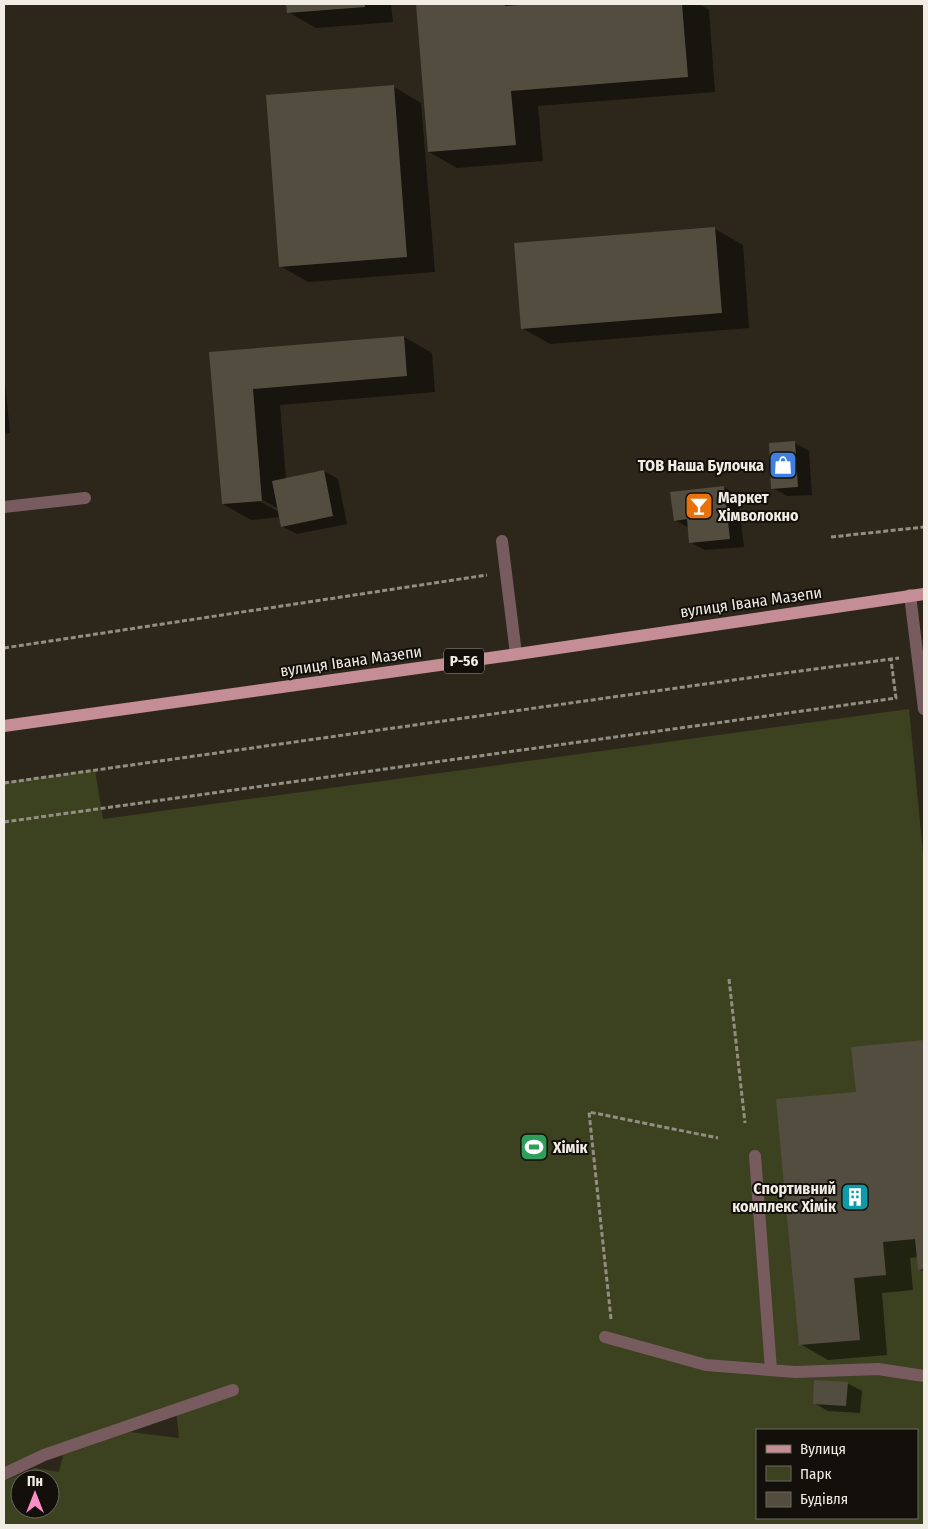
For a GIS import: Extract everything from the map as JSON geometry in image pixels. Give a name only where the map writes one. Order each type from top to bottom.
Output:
[{"type":"main road","name":"вулиця Івана Мазепи","points":[[4,726],[924,594]]},
{"type":"lane","points":[[4,507],[85,498]]},
{"type":"lane","points":[[502,541],[516,654]]},
{"type":"lane","points":[[910,595],[924,709]]},
{"type":"lane","points":[[755,1156],[771,1370]]},
{"type":"lane","points":[[609,1339],[706,1364],[795,1372],[878,1369],[924,1376]]},
{"type":"lane","points":[[4,1474],[44,1455],[233,1390]]},
{"type":"path","points":[[831,537],[924,527]]},
{"type":"path","points":[[4,648],[505,572]]},
{"type":"path","points":[[4,783],[762,676],[918,656]]},
{"type":"path","points":[[4,822],[896,698],[891,660]]},
{"type":"path","points":[[729,979],[744,1122]]},
{"type":"path","points":[[609,1339],[589,1112],[718,1138]]},
{"type":"green space","name":"Хімік","points":[[909,709],[924,863],[924,1525],[4,1525],[4,1481],[10,1478],[10,1519],[60,1519],[60,1469],[63,1455],[130,1432],[179,1438],[176,1410],[17,1469],[10,1469],[10,1472],[4,1474],[4,782],[95,770],[103,819]]},
{"type":"building","points":[[286,4],[365,4],[365,7],[287,13]]},
{"type":"building","points":[[416,4],[504,4],[505,6],[535,4],[682,4],[688,77],[511,91],[516,145],[428,152]]},
{"type":"building","points":[[394,85],[407,257],[279,267],[266,95]]},
{"type":"building","points":[[715,227],[722,313],[521,329],[514,243]]},
{"type":"building","points":[[404,336],[407,376],[253,389],[262,501],[222,504],[209,352]]},
{"type":"building","name":"ТОВ Наша Булочка","points":[[795,441],[798,487],[771,489],[769,443]]},
{"type":"building","points":[[324,470],[333,516],[281,527],[272,481]]},
{"type":"building","name":"Маркет Хімволокно","points":[[724,486],[730,539],[689,543],[687,519],[674,521],[670,492]]},
{"type":"building","name":"Спортивний комплекс Хімік","points":[[924,1040],[924,1269],[918,1270],[915,1239],[883,1242],[886,1275],[854,1278],[860,1340],[799,1345],[776,1099],[856,1092],[851,1047]]},
{"type":"building","points":[[814,1380],[848,1382],[846,1406],[813,1404]]},
{"type":"place","name":"ТОВ Наша Булочка","points":[[783,465]]},
{"type":"place","name":"Маркет Хімволокно","points":[[699,506]]},
{"type":"place","name":"Хімік","points":[[534,1147]]},
{"type":"place","name":"Спортивний комплекс Хімік","points":[[855,1197]]}]
